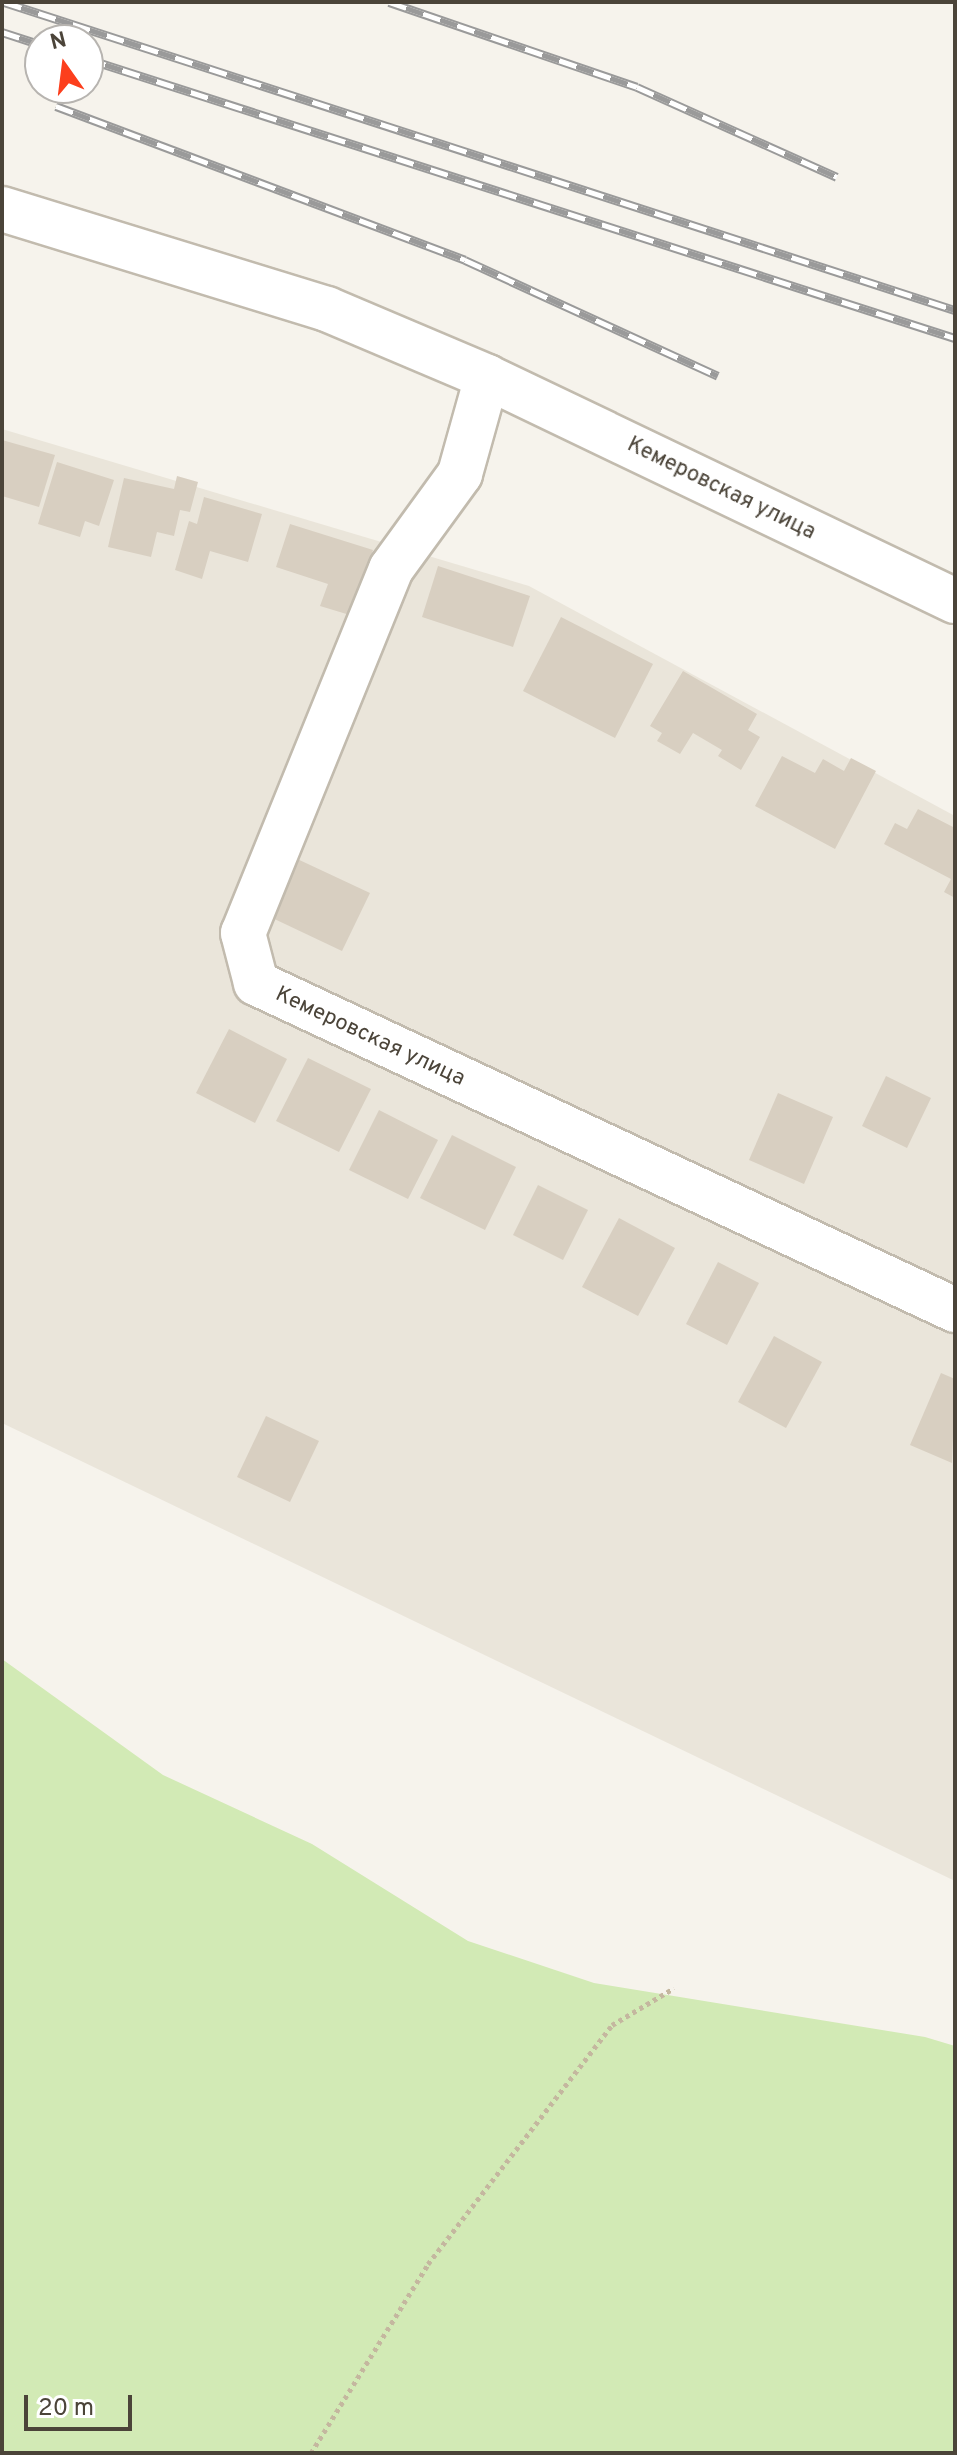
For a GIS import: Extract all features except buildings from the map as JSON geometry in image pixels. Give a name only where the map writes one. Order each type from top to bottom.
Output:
[{"type":"street","name":"Кемеровская улица","points":[[2,209],[327,309],[487,377],[955,601]]},
{"type":"street","name":"Кемеровская улица","points":[[487,377],[460,474],[391,569],[243,933],[256,983],[955,1310]]},
{"type":"path","points":[[311,2453],[428,2264],[612,2025],[674,1988]]},
{"type":"shaded area","points":[[2,429],[529,586],[955,816],[955,1881],[2,1423]]},
{"type":"green space","points":[[2,1659],[163,1775],[312,1844],[468,1941],[594,1983],[925,2037],[955,2046],[955,2453],[2,2453]]},
{"type":"railway","points":[[4,2],[955,310]]},
{"type":"railway","points":[[389,2],[637,87],[837,177]]},
{"type":"railway","points":[[2,32],[24,39]]},
{"type":"railway","points":[[104,64],[955,338]]},
{"type":"railway","points":[[56,106],[465,260],[718,376]]}]
